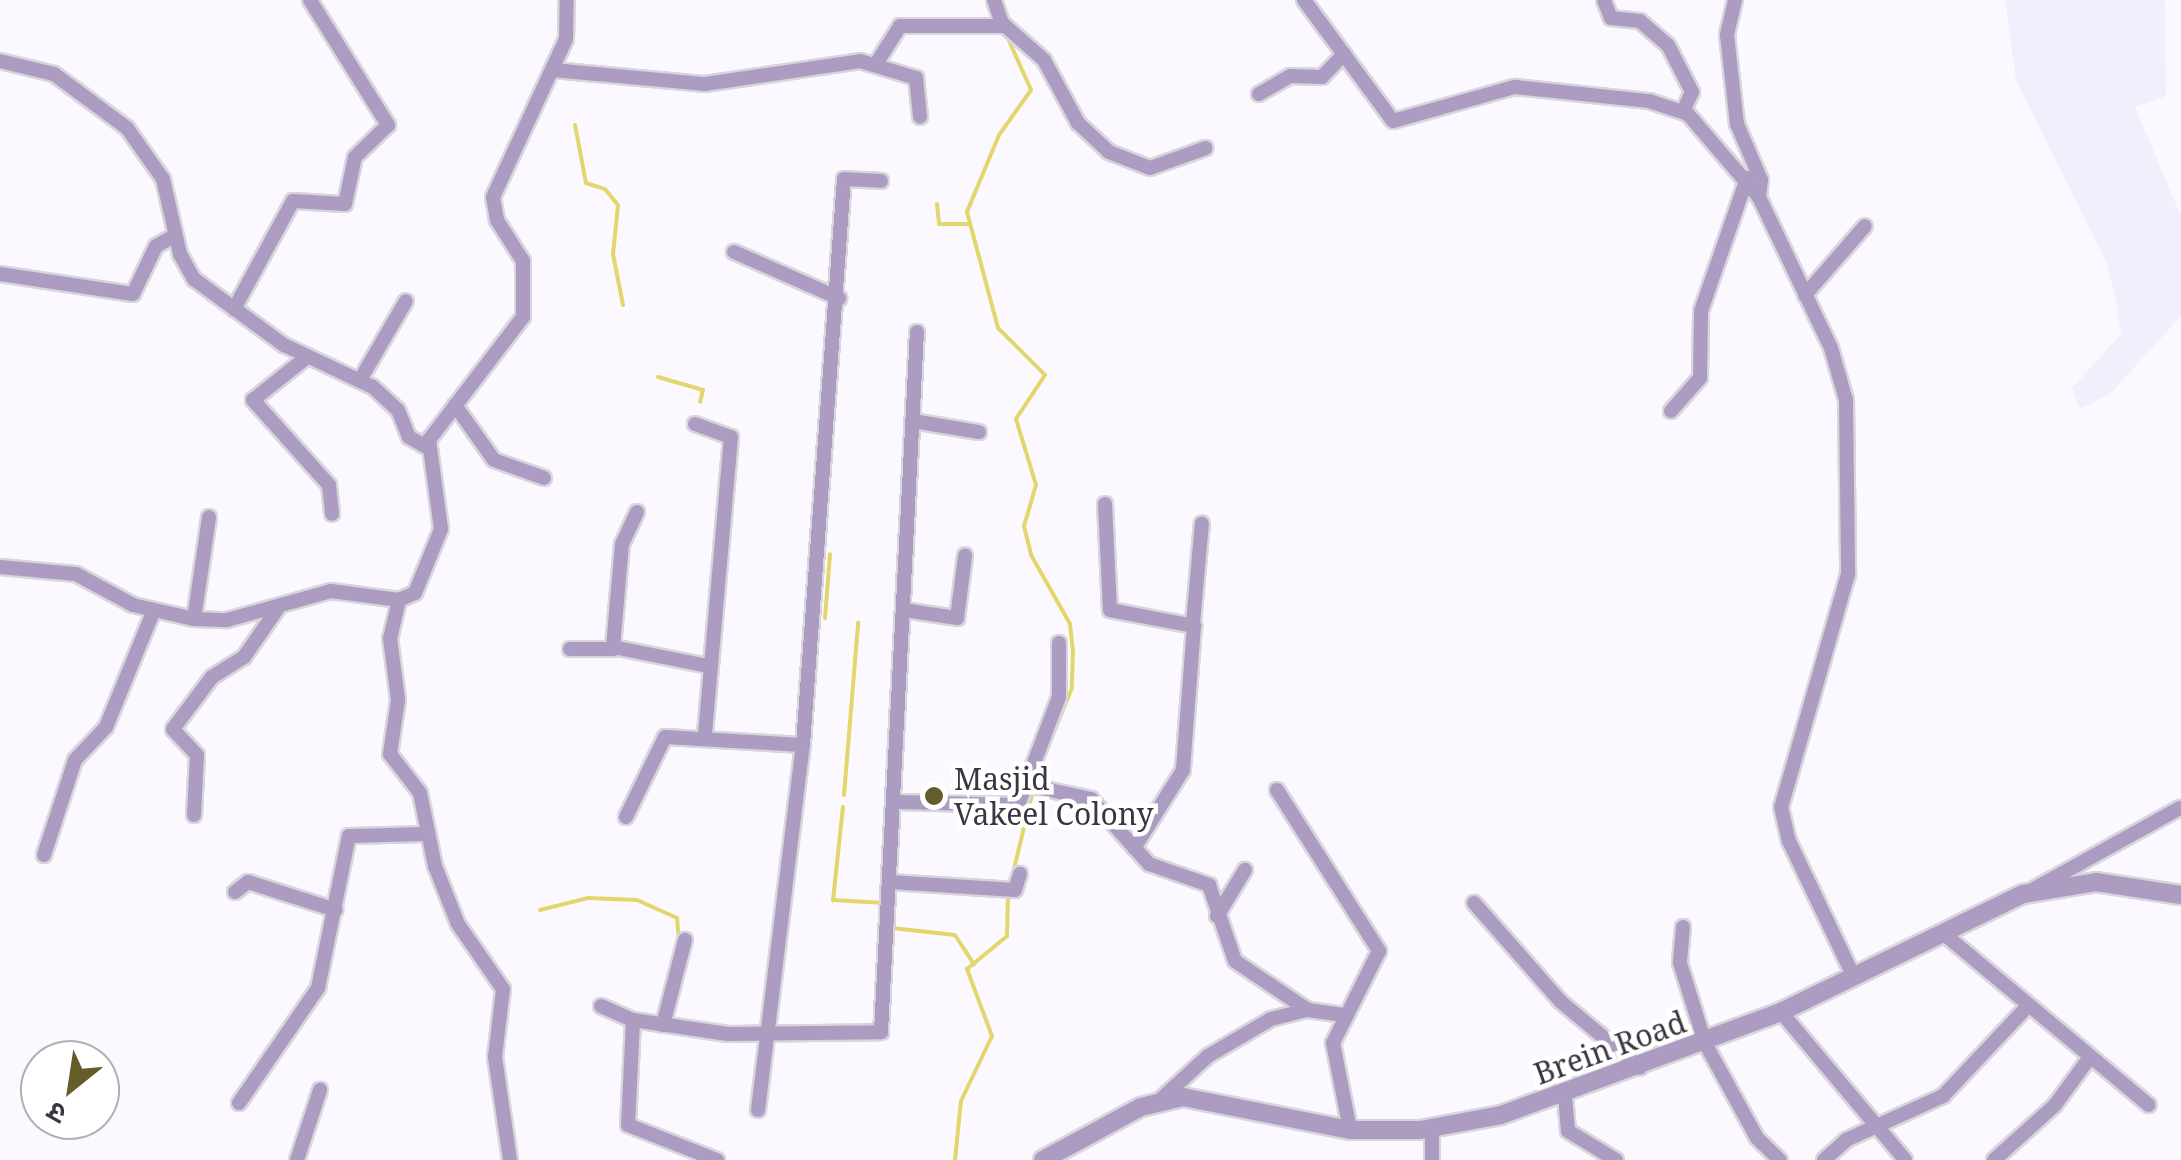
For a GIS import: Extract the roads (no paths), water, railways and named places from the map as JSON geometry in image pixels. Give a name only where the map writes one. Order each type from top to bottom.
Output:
[{"type":"street","points":[[234,309],[286,209],[300,200],[345,204],[355,157],[388,125],[310,0]]},
{"type":"street","points":[[0,567],[76,574],[154,610],[194,619],[227,620],[346,590],[399,600],[415,593],[441,529],[426,447],[523,317],[523,262],[496,220],[493,197],[566,40],[567,0]]},
{"type":"street","points":[[994,0],[1000,27]]},
{"type":"street","points":[[1304,0],[1393,120],[1516,88],[1616,94],[1683,111],[1747,178],[1759,197],[1843,379],[1850,561],[1781,816],[1852,974]]},
{"type":"street","points":[[1604,0],[1610,18],[1640,20],[1668,45],[1692,92],[1683,111]]},
{"type":"street","points":[[1735,0],[1727,35],[1737,124],[1761,180],[1759,197]]},
{"type":"street","points":[[876,64],[900,26],[1000,27],[1039,54],[1078,124],[1123,162],[1162,167],[1206,148]]},
{"type":"street","points":[[1258,94],[1288,76],[1322,78],[1344,54]]},
{"type":"street","points":[[553,70],[638,72],[705,84],[841,60],[876,64],[921,84],[920,118]]},
{"type":"street","points":[[0,61],[54,74],[127,128],[163,179],[174,236],[194,278],[307,357],[360,380],[392,402],[409,437],[426,447]]},
{"type":"street","points":[[1672,411],[1700,378],[1701,310],[1747,178]]},
{"type":"street","points":[[758,1110],[802,745],[839,298],[844,179],[881,181]]},
{"type":"street","points":[[1805,296],[1866,226]]},
{"type":"street","points":[[0,274],[132,294],[156,246],[174,236]]},
{"type":"street","points":[[734,252],[839,298]]},
{"type":"street","points":[[360,380],[406,301]]},
{"type":"street","points":[[601,1006],[633,1020],[766,1036],[881,1032],[897,802],[917,332]]},
{"type":"street","points":[[307,357],[253,400],[268,425],[326,481],[332,514]]},
{"type":"street","points":[[455,405],[489,456],[544,478]]},
{"type":"street","points":[[912,421],[979,432]]},
{"type":"street","points":[[695,424],[731,436],[708,666],[705,736]]},
{"type":"street","points":[[1106,504],[1110,610],[1193,623]]},
{"type":"street","points":[[614,650],[622,544],[637,512]]},
{"type":"street","points":[[194,619],[209,517]]},
{"type":"street","points":[[1134,848],[1183,770],[1202,523]]},
{"type":"street","points":[[904,610],[958,618],[965,556]]},
{"type":"street","points":[[399,600],[390,638],[398,700],[389,750],[420,792],[427,834],[458,924],[502,989],[495,1057],[510,1160]]},
{"type":"street","points":[[194,814],[197,756],[173,729],[212,677],[244,657],[280,605]]},
{"type":"street","points":[[44,854],[75,760],[106,727],[154,610]]},
{"type":"street","points":[[897,802],[1014,807],[1032,785],[1059,697],[1059,643]]},
{"type":"street","points":[[570,649],[614,650],[708,666]]},
{"type":"street","points":[[626,817],[660,740],[705,736],[802,745]]},
{"type":"street","points":[[1032,785],[1091,799],[1158,870],[1209,884],[1217,916],[1241,968],[1308,1010]]},
{"type":"street","points":[[1277,790],[1378,946],[1333,1043],[1350,1130]]},
{"type":"street","points":[[2028,892],[2180,808]]},
{"type":"street","points":[[239,1103],[310,1006],[353,833],[427,834]]},
{"type":"street","points":[[1217,916],[1245,870]]},
{"type":"street","points":[[890,882],[1008,890],[1020,874]]},
{"type":"street","points":[[235,892],[248,882],[336,910]]},
{"type":"street","name":"Brein Road","points":[[1044,1160],[1159,1100],[1202,1098],[1350,1130],[1432,1128],[1565,1096],[1706,1043],[1780,1012],[2028,892],[2096,882],[2181,894]]},
{"type":"street","points":[[1474,903],[1560,1001],[1640,1068]]},
{"type":"street","points":[[1683,927],[1680,964],[1706,1043],[1757,1138],[1780,1160]]},
{"type":"street","points":[[1943,933],[2026,1008],[2149,1105]]},
{"type":"street","points":[[663,1024],[685,940]]},
{"type":"street","points":[[1824,1160],[1961,1082],[2026,1008]]},
{"type":"street","points":[[1159,1100],[1251,1029],[1308,1010],[1344,1014]]},
{"type":"street","points":[[1780,1012],[1905,1160]]},
{"type":"street","points":[[633,1020],[628,1125],[717,1160]]},
{"type":"street","points":[[1994,1160],[2054,1105],[2090,1057]]},
{"type":"street","points":[[297,1160],[320,1090]]},
{"type":"street","points":[[1565,1096],[1568,1131],[1616,1160]]},
{"type":"street","points":[[1432,1128],[1432,1160]]},
{"type":"waterway","points":[[1006,34],[1031,90],[999,135],[967,212],[998,328],[1045,375],[1016,419],[1036,485],[1024,526],[1031,555],[1070,624],[1073,651],[1072,688],[1046,751]]},
{"type":"waterway","points":[[575,125],[586,183],[605,189],[618,205],[613,254],[623,305]]},
{"type":"waterway","points":[[937,204],[939,224],[969,224]]},
{"type":"waterway","points":[[658,377],[703,390],[700,402]]},
{"type":"waterway","points":[[825,618],[830,554]]},
{"type":"waterway","points":[[844,795],[858,623]]},
{"type":"waterway","points":[[1011,881],[1037,774]]},
{"type":"waterway","points":[[843,807],[833,900],[885,903]]},
{"type":"waterway","points":[[955,1160],[961,1101],[992,1036],[967,969],[1007,936],[1008,895]]},
{"type":"waterway","points":[[540,910],[588,898],[637,900],[677,918],[679,939]]},
{"type":"waterway","points":[[892,928],[955,935],[974,964]]},
{"type":"place","name":"Masjid Vakeel Colony","points":[[934,796]]}]
